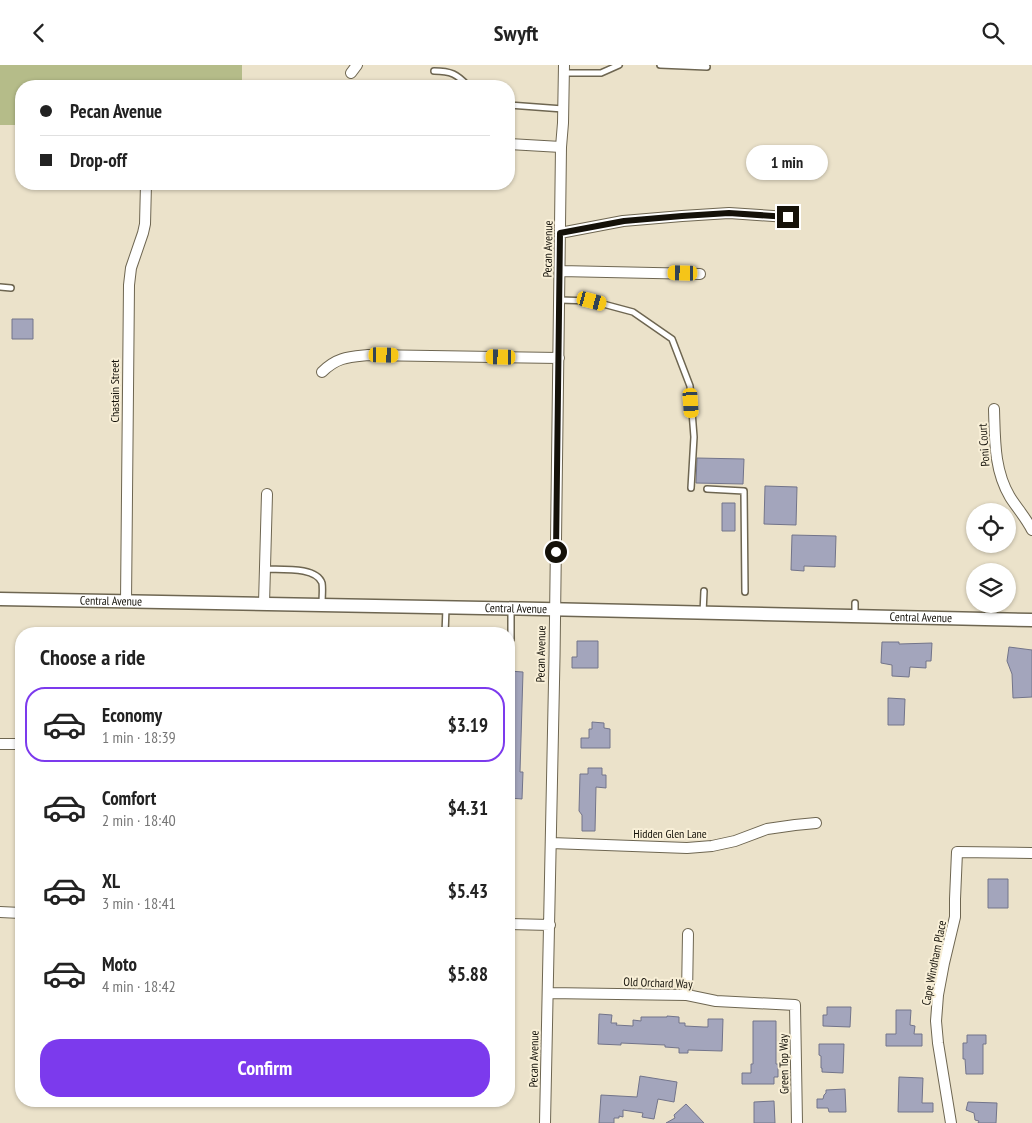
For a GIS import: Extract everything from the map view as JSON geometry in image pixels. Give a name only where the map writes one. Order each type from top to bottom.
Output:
[{"type":"street","name":"Pecan Avenue","points":[[545,1123],[550,925],[561,147],[564,69]]},
{"type":"street","points":[[515,144],[561,147]]},
{"type":"street","name":"Chastain Street","points":[[126,602],[129,285],[130,267],[145,224],[146,190]]},
{"type":"street","points":[[560,233],[624,221],[682,216],[729,213],[788,217]]},
{"type":"street","points":[[560,271],[700,274]]},
{"type":"street","points":[[322,372],[328,365],[344,358],[368,355],[559,358]]},
{"type":"street","name":"Poni Court","points":[[994,409],[996,457],[999,471],[1010,498],[1032,530]]},
{"type":"street","points":[[264,604],[267,494]]},
{"type":"street","name":"Central Avenue","points":[[0,599],[703,613],[855,609],[1032,620]]},
{"type":"street","points":[[0,744],[15,744]]},
{"type":"street","name":"Hidden Glen Lane","points":[[551,843],[687,848],[712,847],[767,829],[816,823]]},
{"type":"street","name":"Cape Windham Place","points":[[951,1123],[936,1021],[938,995],[944,963],[956,917],[957,852],[1032,853]]},
{"type":"street","points":[[0,912],[15,913]]},
{"type":"street","points":[[515,923],[550,925]]},
{"type":"street","points":[[687,995],[688,934]]},
{"type":"street","name":"Old Orchard Way","points":[[548,993],[687,995],[716,1001],[796,1005]]},
{"type":"street","name":"Green Top Way","points":[[796,1005],[796,1123]]},
{"type":"lane","points":[[564,69],[601,73],[619,65]]},
{"type":"lane","points":[[660,65],[707,67]]},
{"type":"lane","points":[[434,71],[450,72],[462,80]]},
{"type":"lane","points":[[515,105],[563,109]]},
{"type":"lane","points":[[0,287],[11,288]]},
{"type":"lane","points":[[560,300],[592,301],[633,312],[672,339],[690,386],[694,437],[691,488]]},
{"type":"lane","points":[[707,489],[744,491],[745,592]]},
{"type":"lane","points":[[265,569],[305,570],[316,576],[322,582],[322,605]]},
{"type":"lane","points":[[703,613],[704,591]]},
{"type":"lane","points":[[445,627],[446,607]]},
{"type":"lane","points":[[511,627],[512,608]]},
{"type":"green space","points":[[0,65],[242,65],[242,80],[15,80],[15,125],[0,125]]},
{"type":"building","points":[[12,319],[33,319],[33,339],[12,339]]},
{"type":"building","points":[[697,458],[744,459],[743,484],[696,483]]},
{"type":"building","points":[[765,486],[797,487],[796,525],[764,524]]},
{"type":"building","points":[[722,503],[735,503],[735,531],[722,531]]},
{"type":"building","points":[[792,535],[836,536],[835,567],[804,566],[804,571],[791,570]]},
{"type":"building","points":[[577,641],[598,641],[598,668],[572,668],[572,657],[577,657]]},
{"type":"building","points":[[882,642],[899,642],[899,644],[932,643],[931,661],[926,661],[926,668],[910,667],[909,677],[892,676],[892,665],[881,663]]},
{"type":"building","points":[[1009,647],[1032,650],[1032,697],[1013,698],[1012,674],[1007,661]]},
{"type":"building","points":[[515,671],[523,672],[520,772],[523,772],[522,799],[515,798]]},
{"type":"building","points":[[888,698],[905,699],[904,725],[888,725]]},
{"type":"building","points":[[592,722],[604,723],[604,728],[610,729],[610,748],[581,748],[581,738],[589,738],[589,729],[592,729]]},
{"type":"building","points":[[588,768],[602,768],[602,775],[606,775],[606,788],[596,787],[595,831],[582,831],[582,815],[579,811],[580,774],[588,774]]},
{"type":"building","points":[[988,879],[1008,879],[1008,908],[988,908]]},
{"type":"building","points":[[827,1007],[851,1007],[850,1027],[823,1026],[823,1015],[827,1015]]},
{"type":"building","points":[[896,1010],[911,1010],[910,1025],[915,1026],[914,1034],[922,1034],[922,1046],[886,1046],[886,1034],[896,1034]]},
{"type":"building","points":[[599,1014],[612,1015],[611,1023],[617,1023],[616,1025],[633,1026],[633,1020],[641,1021],[641,1017],[679,1017],[679,1023],[685,1023],[685,1026],[704,1027],[708,1027],[708,1019],[723,1019],[722,1051],[688,1050],[688,1053],[679,1053],[679,1048],[665,1047],[665,1045],[598,1044]]},
{"type":"building","points":[[753,1021],[776,1021],[776,1064],[778,1064],[778,1077],[774,1077],[774,1084],[742,1084],[742,1073],[751,1073],[751,1064],[753,1064]]},
{"type":"building","points":[[967,1035],[986,1035],[986,1044],[983,1044],[983,1074],[966,1074],[965,1059],[963,1059],[963,1043],[967,1043]]},
{"type":"building","points":[[819,1044],[844,1044],[843,1073],[822,1072]]},
{"type":"building","points":[[640,1076],[677,1082],[674,1102],[658,1099],[654,1119],[642,1117],[643,1113],[623,1110],[623,1117],[614,1118],[614,1123],[599,1123],[601,1095],[637,1097]]},
{"type":"building","points":[[899,1077],[923,1078],[922,1103],[933,1103],[933,1112],[898,1112]]},
{"type":"building","points":[[845,1089],[846,1112],[829,1112],[828,1108],[817,1108],[817,1099],[823,1099],[826,1090]]},
{"type":"building","points":[[774,1101],[775,1123],[754,1123],[754,1102]]},
{"type":"building","points":[[968,1102],[997,1103],[996,1123],[978,1123],[979,1121],[975,1120],[974,1113],[966,1110]]},
{"type":"building","points":[[686,1104],[704,1123],[666,1123],[675,1118],[674,1115]]},
{"type":"route","points":[[556,552],[560,233],[624,221],[682,216],[729,213],[788,217]]}]
